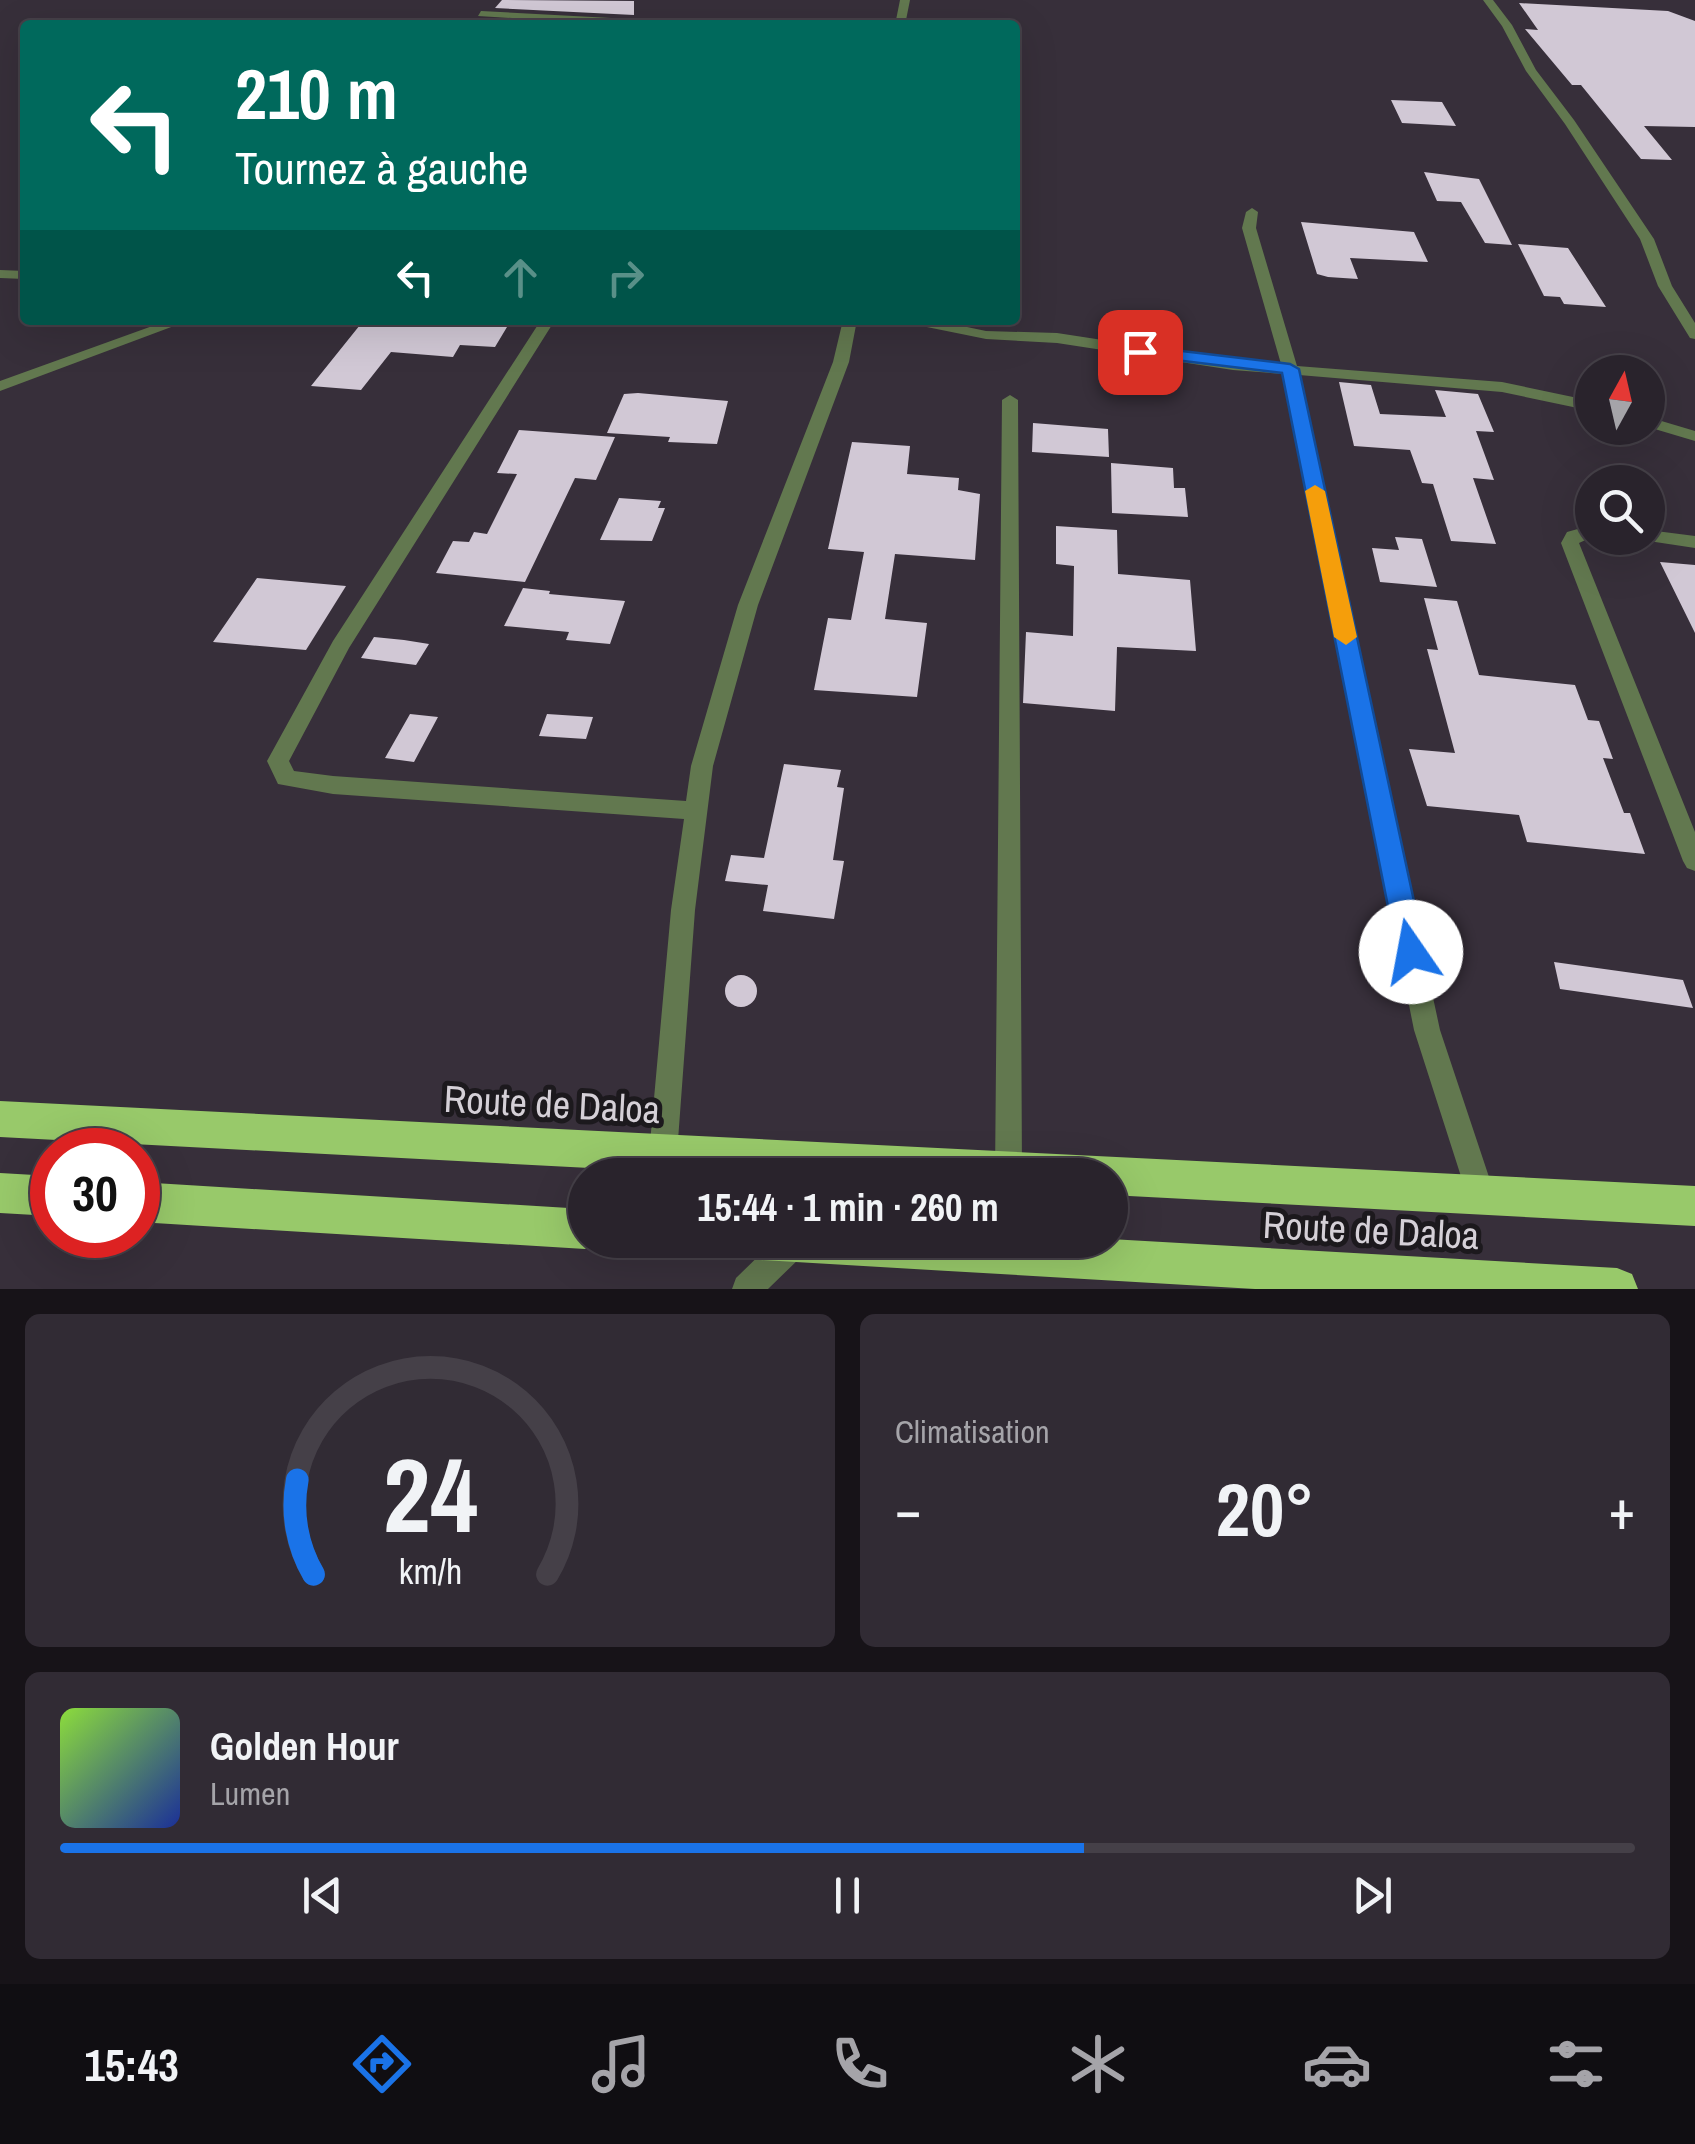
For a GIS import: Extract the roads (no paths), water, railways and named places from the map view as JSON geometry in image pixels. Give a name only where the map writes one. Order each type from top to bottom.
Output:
[{"type":"highway","name":"Route de Daloa","points":[[0,1119],[744,1158]]},
{"type":"highway","name":"Route de Daloa","points":[[1128,1177],[1695,1206]]},
{"type":"highway","points":[[0,1193],[30,1195]]},
{"type":"highway","points":[[160,1203],[568,1228]]},
{"type":"highway","name":"Route de Daloa","points":[[1074,1258],[1617,1289]]},
{"type":"street","points":[[1488,0],[1507,24],[1523,59],[1647,239],[1665,286],[1695,334]]},
{"type":"street","points":[[481,14],[593,20]]},
{"type":"street","points":[[1252,212],[1249,228],[1290,369],[1427,1030],[1480,1192]]},
{"type":"street","points":[[0,386],[169,325]]},
{"type":"street","points":[[545,325],[340,646],[278,761],[286,778],[333,784],[696,811]]},
{"type":"street","points":[[663,1154],[683,910],[702,766],[748,605],[840,362],[849,325]]},
{"type":"street","points":[[938,325],[986,334],[1057,338],[1233,365],[1502,386],[1575,402]]},
{"type":"street","points":[[1008,1158],[1010,400]]},
{"type":"street","points":[[1665,427],[1695,436]]},
{"type":"street","points":[[1575,535],[1570,544],[1695,862]]},
{"type":"street","points":[[1665,538],[1695,542]]},
{"type":"street","points":[[747,1289],[766,1258]]}]
